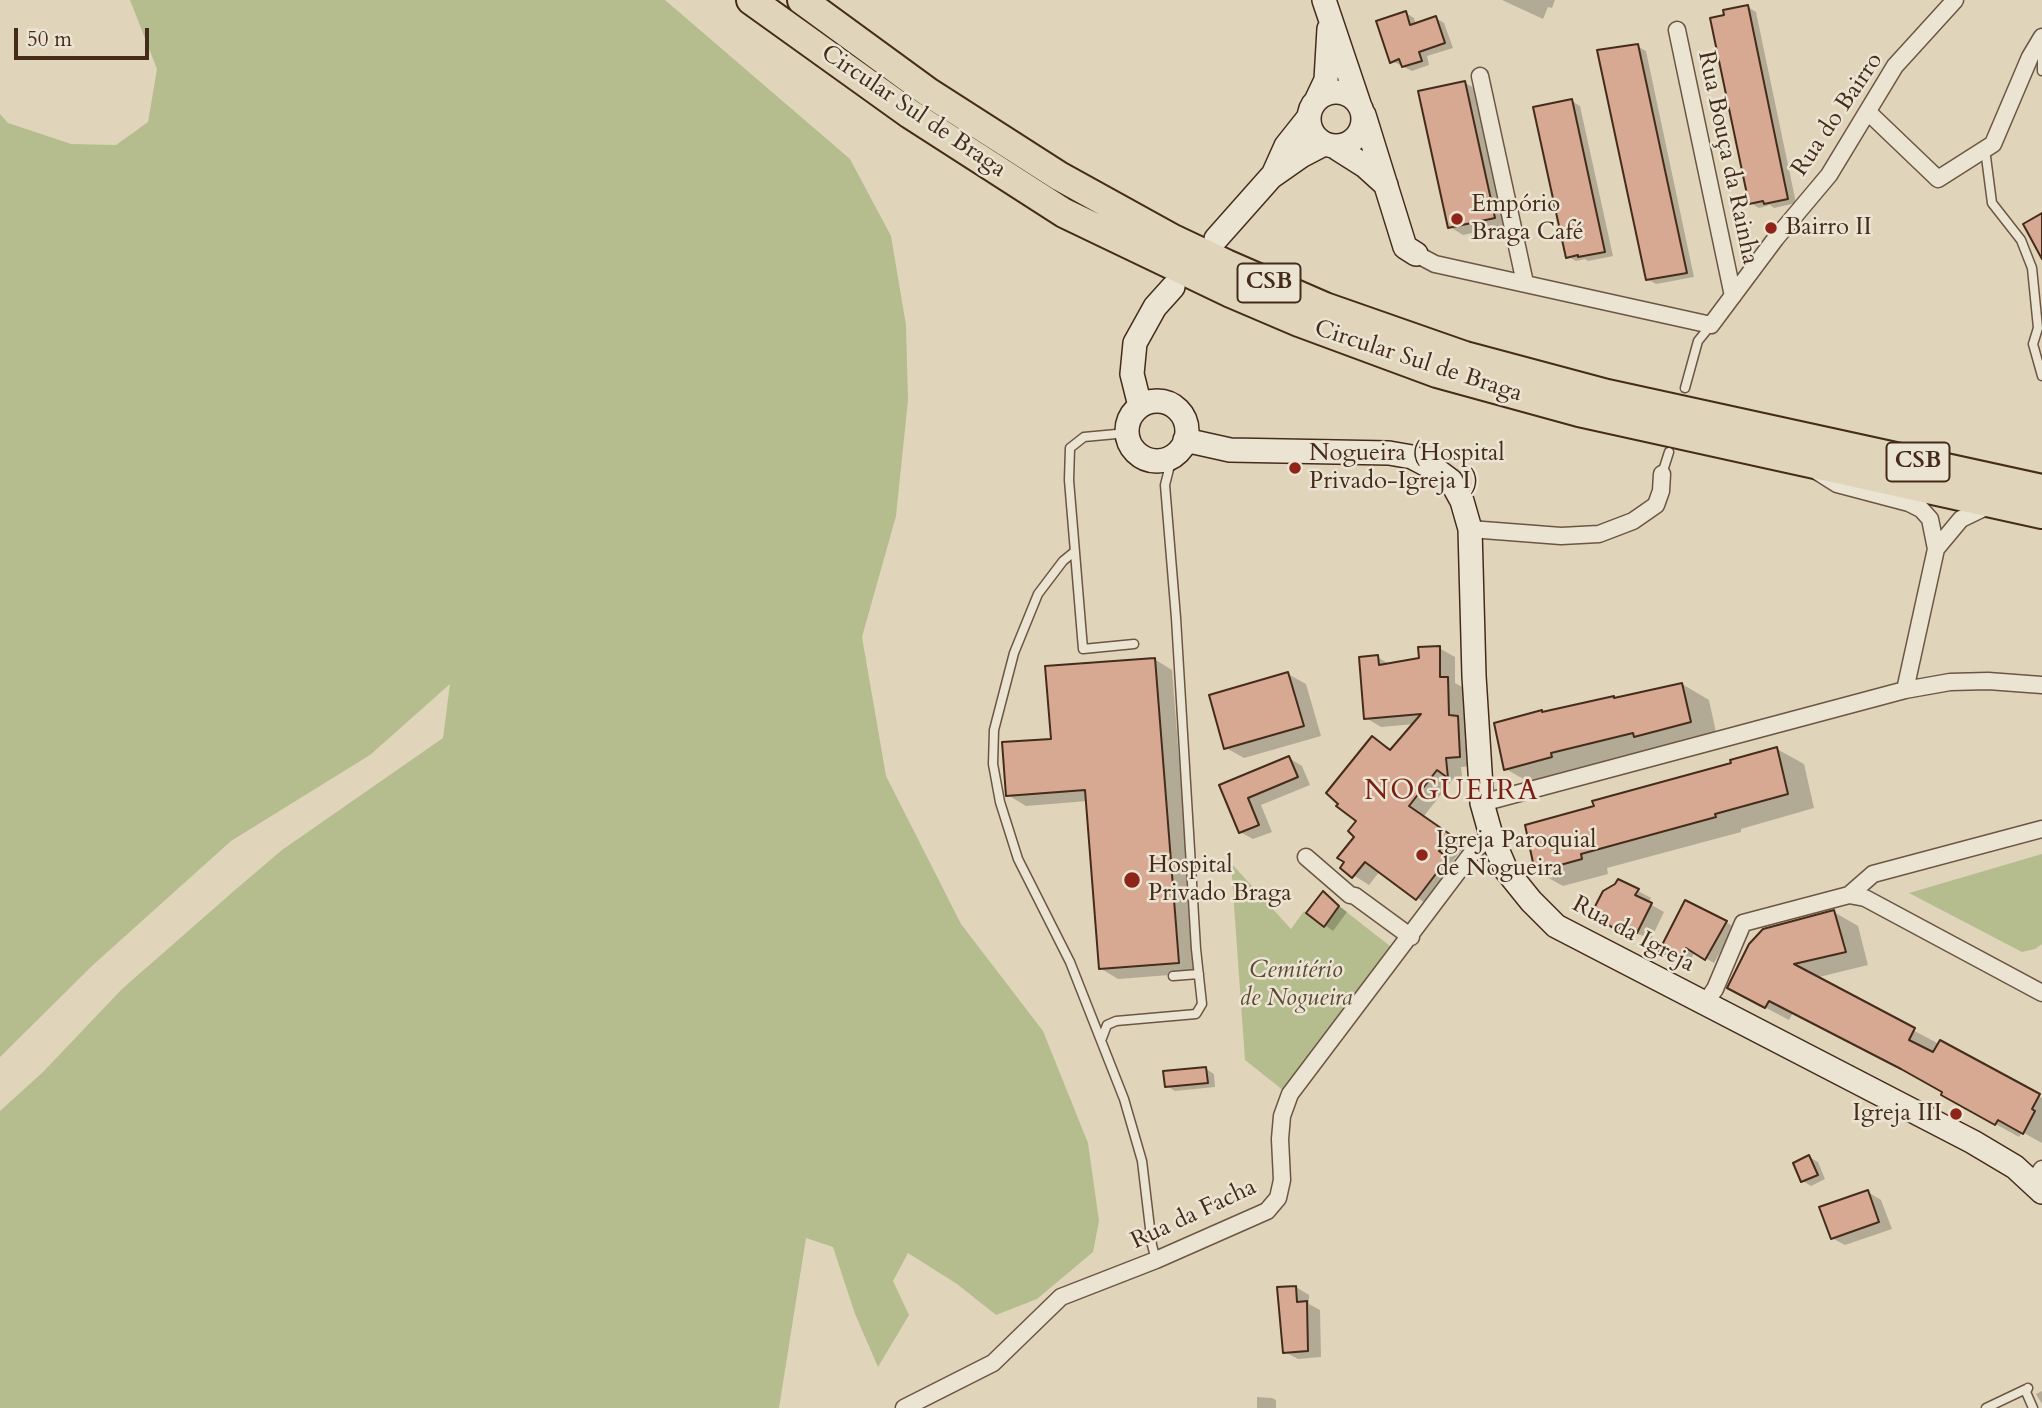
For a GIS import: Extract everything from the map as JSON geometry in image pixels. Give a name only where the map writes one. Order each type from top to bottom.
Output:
[{"type":"highway","name":"Circular Sul de Braga","points":[[751,0],[910,114],[1064,213],[1231,293],[1377,352],[1473,383],[1578,412],[1796,453]]},
{"type":"highway","name":"Circular Sul de Braga","points":[[802,0],[928,92],[993,135],[1116,209],[1226,264],[1325,307],[1465,356],[1607,394],[1796,453]]},
{"type":"highway","name":"CSB","points":[[1796,453],[2042,489]]},
{"type":"highway","name":"CSB","points":[[1796,453],[2042,514]]},
{"type":"street","name":"Rua do Bairro","points":[[1711,325],[1795,214],[1829,175],[1895,66],[1955,0]]},
{"type":"street","points":[[1327,9],[1326,80],[1313,108],[1310,128],[1315,137],[1365,166],[1385,185]]},
{"type":"street","points":[[1327,9],[1405,247],[1435,264],[1711,325]]},
{"type":"street","name":"Rua Bouça da Rainha","points":[[1676,30],[1732,296]]},
{"type":"street","points":[[1868,113],[1938,178],[1993,144],[2030,57],[2042,37]]},
{"type":"street","points":[[1479,76],[1525,283]]},
{"type":"street","points":[[1216,239],[1271,177],[1301,156],[1329,145],[1347,144],[1356,138],[1362,127],[1362,110],[1353,97],[1335,91],[1325,93],[1286,146],[1271,177]]},
{"type":"street","points":[[1140,406],[1132,374],[1135,343],[1155,307],[1173,287]]},
{"type":"street","points":[[1157,401],[1175,406],[1185,421],[1179,448],[1152,461],[1143,457],[1129,443],[1127,433],[1132,413],[1140,406],[1157,401]]},
{"type":"street","name":"Rua da Igreja","points":[[1179,448],[1389,453],[1412,457],[1451,481],[1462,501],[1470,529],[1474,676],[1482,803],[1491,835],[1506,870],[1531,901],[1556,926],[1964,1137],[2039,1181]]},
{"type":"street","points":[[1796,453],[1837,484],[1909,503],[1921,509],[1930,519],[1936,549],[1905,690]]},
{"type":"street","points":[[1470,529],[1561,536],[1599,534],[1633,521],[1656,505],[1661,492],[1662,474]]},
{"type":"street","points":[[1936,549],[1961,519],[1994,503]]},
{"type":"street","points":[[1482,803],[1905,690],[1988,681],[2042,685]]},
{"type":"street","points":[[1849,895],[1873,874],[2042,829]]},
{"type":"street","name":"Rua da Facha","points":[[904,1408],[993,1363],[1061,1297],[1156,1260],[1267,1211],[1278,1198],[1282,1180],[1282,1116],[1290,1094],[1472,853],[1491,835]]},
{"type":"street","points":[[1306,857],[1350,895],[1411,937]]},
{"type":"street","points":[[1705,1003],[1715,989],[1743,923],[1849,895],[1865,898],[2042,993]]},
{"type":"lane","points":[[2042,48],[2042,71]]},
{"type":"lane","points":[[1985,149],[1992,203],[2021,240],[2032,268],[2038,328],[2033,344],[2042,376]]},
{"type":"lane","points":[[1685,388],[1698,341],[1711,325]]},
{"type":"lane","points":[[1127,433],[1084,437],[1070,448],[1069,480],[1083,649],[1133,644]]},
{"type":"lane","points":[[1102,1039],[1107,1024],[1196,1014],[1202,1004],[1166,485],[1179,448]]},
{"type":"lane","points":[[1662,474],[1670,452]]},
{"type":"lane","points":[[1074,552],[1063,561],[1038,594],[1014,653],[994,730],[993,764],[1000,802],[1017,859],[1070,962],[1102,1039],[1138,1141],[1156,1260]]},
{"type":"lane","points":[[1173,976],[1199,974]]},
{"type":"lane","points":[[1986,1408],[2028,1388],[2034,1408]]},
{"type":"green space","points":[[130,0],[665,0],[850,159],[891,236],[906,325],[908,400],[896,516],[862,637],[886,776],[961,924],[1043,1031],[1088,1143],[1099,1221],[1093,1252],[1037,1299],[996,1315],[957,1284],[908,1253],[893,1281],[909,1315],[878,1367],[855,1314],[833,1247],[806,1238],[779,1408],[0,1408],[0,1111],[43,1072],[122,989],[282,850],[443,738],[450,684],[370,755],[231,841],[93,965],[0,1057],[0,114],[8,123],[71,144],[116,145],[148,122],[157,69]]},
{"type":"green space","points":[[2042,854],[2042,944],[2035,949],[2022,952],[1909,893]]},
{"type":"green space","name":"Cemitério de Nogueira","points":[[1231,863],[1291,929],[1304,911],[1324,927],[1339,906],[1395,950],[1284,1091],[1245,1060]]},
{"type":"building","points":[[1748,5],[1788,199],[1764,204],[1763,201],[1749,204],[1710,18],[1724,15],[1723,10]]},
{"type":"building","points":[[1406,11],[1410,25],[1436,16],[1445,43],[1419,52],[1422,61],[1402,67],[1399,59],[1390,63],[1376,21]]},
{"type":"building","points":[[1638,44],[1687,273],[1646,280],[1597,50]]},
{"type":"building","points":[[1465,81],[1495,218],[1448,228],[1418,91]]},
{"type":"building","points":[[1572,99],[1605,252],[1566,258],[1533,107]]},
{"type":"building","points":[[2042,213],[2042,259],[2023,224]]},
{"type":"building","points":[[1440,646],[1440,677],[1448,677],[1449,715],[1458,716],[1460,757],[1446,758],[1448,778],[1437,770],[1409,806],[1451,835],[1439,851],[1448,858],[1416,900],[1365,862],[1352,878],[1340,868],[1344,862],[1337,858],[1354,837],[1348,831],[1356,821],[1336,806],[1338,804],[1326,793],[1372,736],[1390,750],[1421,714],[1364,719],[1359,657],[1378,655],[1379,665],[1419,658],[1418,647]]},
{"type":"building","name":"Hospital Privado Braga","points":[[1155,658],[1179,963],[1099,969],[1085,790],[1006,796],[1002,742],[1051,739],[1045,666]]},
{"type":"building","points":[[1288,672],[1304,726],[1224,749],[1209,695]]},
{"type":"building","points":[[1682,683],[1691,722],[1634,737],[1633,733],[1551,753],[1552,757],[1504,770],[1494,723],[1542,710]]},
{"type":"building","points":[[1777,747],[1788,794],[1581,854],[1582,859],[1535,872],[1525,825],[1594,806],[1592,801],[1731,763],[1730,760]]},
{"type":"building","points":[[1289,756],[1298,777],[1248,798],[1259,825],[1239,833],[1219,785]]},
{"type":"building","points":[[1618,879],[1639,889],[1635,895],[1652,903],[1637,933],[1620,926],[1618,930],[1590,916],[1603,891]]},
{"type":"building","points":[[1323,891],[1339,906],[1324,927],[1306,913]]},
{"type":"building","points":[[1685,900],[1727,921],[1705,960],[1686,948],[1679,961],[1659,951]]},
{"type":"building","points":[[1834,910],[1846,952],[1794,964],[1915,1028],[1909,1040],[1933,1052],[1940,1040],[2040,1094],[2023,1134],[1998,1120],[1995,1125],[1901,1069],[1769,1001],[1765,1008],[1727,988],[1749,944],[1763,929]]},
{"type":"building","points":[[1206,1067],[1208,1083],[1165,1087],[1163,1071]]},
{"type":"building","points":[[1809,1155],[1818,1175],[1801,1182],[1793,1163]]},
{"type":"building","points":[[1868,1190],[1879,1222],[1831,1239],[1819,1207]]},
{"type":"building","points":[[1296,1286],[1297,1302],[1307,1301],[1308,1351],[1283,1353],[1277,1287]]},
{"type":"place","name":"Empório Braga Café","points":[[1457,219]]},
{"type":"place","name":"Bairro II","points":[[1771,228]]},
{"type":"place","name":"Nogueira (Hospital Privado-Igreja I)","points":[[1295,468]]},
{"type":"place","name":"Igreja Paroquial de Nogueira","points":[[1422,855]]},
{"type":"place","name":"Hospital Privado Braga","points":[[1132,880]]},
{"type":"place","name":"Igreja III","points":[[1956,1114]]},
{"type":"district","name":"NOGUEIRA","points":[[1452,793]]}]
